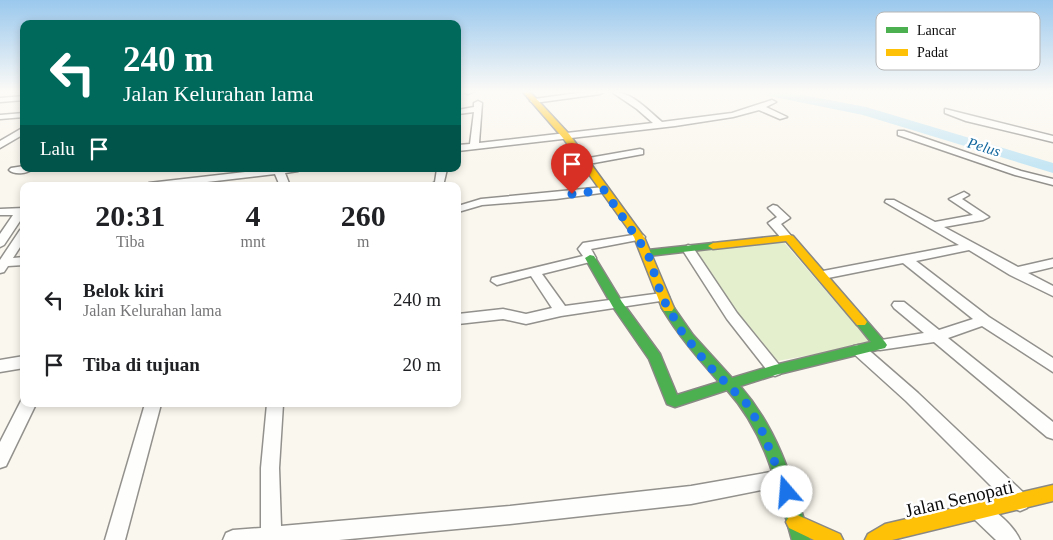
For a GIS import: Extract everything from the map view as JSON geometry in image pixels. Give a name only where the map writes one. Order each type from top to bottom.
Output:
[{"type":"street","points":[[474,146],[477,117]]},
{"type":"street","points":[[549,117],[566,136],[638,237],[648,254],[662,297],[694,349],[747,404],[760,426],[782,478],[801,540]]},
{"type":"street","points":[[652,117],[660,125]]},
{"type":"street","points":[[461,148],[717,117]]},
{"type":"street","points":[[964,117],[1053,139]]},
{"type":"street","points":[[979,127],[1053,144]]},
{"type":"street","points":[[0,134],[20,133]]},
{"type":"street","points":[[901,133],[1011,171],[1053,182]]},
{"type":"street","points":[[0,144],[20,134]]},
{"type":"street","points":[[583,162],[640,152]]},
{"type":"street","points":[[14,170],[20,170]]},
{"type":"street","points":[[212,182],[268,172]]},
{"type":"street","points":[[461,209],[481,202],[604,190]]},
{"type":"street","points":[[932,226],[984,217],[954,199],[964,195]]},
{"type":"street","points":[[0,205],[20,202]]},
{"type":"street","points":[[890,202],[968,247],[1053,292]]},
{"type":"street","points":[[772,208],[784,218],[774,223],[823,275],[880,345]]},
{"type":"street","points":[[0,212],[20,211]]},
{"type":"street","points":[[0,243],[4,233],[20,212]]},
{"type":"street","points":[[638,237],[585,247],[617,304],[655,358],[672,400],[680,401],[775,370],[880,345],[938,336],[984,320]]},
{"type":"street","points":[[648,254],[786,237]]},
{"type":"street","points":[[2,266],[20,238]]},
{"type":"street","points":[[823,275],[968,247]]},
{"type":"street","points":[[688,249],[732,316],[775,370]]},
{"type":"street","points":[[497,280],[534,273],[590,258]]},
{"type":"street","points":[[908,260],[984,320],[1053,366]]},
{"type":"street","points":[[2,266],[20,262]]},
{"type":"street","points":[[1014,272],[1053,263]]},
{"type":"street","points":[[534,273],[561,311]]},
{"type":"street","points":[[461,319],[503,314],[526,319],[561,311],[662,297]]},
{"type":"street","points":[[899,305],[1053,432]]},
{"type":"street","points":[[860,350],[912,397],[1020,502]]},
{"type":"street","points":[[0,366],[20,363]]},
{"type":"street","points":[[0,460],[26,407]]},
{"type":"street","points":[[115,540],[152,407]]},
{"type":"street","points":[[271,538],[270,468],[275,407]]},
{"type":"street","points":[[232,540],[271,538],[510,515],[681,496],[782,478]]},
{"type":"street","name":"Jalan Senopati","points":[[874,540],[885,533],[980,512],[1053,493]]},
{"type":"street","points":[[980,512],[1010,540]]},
{"type":"street","points":[[795,522],[834,540]]},
{"type":"green space","points":[[781,239],[872,344],[766,363],[688,245]]},
{"type":"waterway","name":"Pelus","points":[[886,117],[1053,168]]},
{"type":"traffic: fast","points":[[648,253],[713,246]]},
{"type":"traffic: fast","points":[[590,258],[617,304],[655,358],[672,400],[675,401],[775,370],[880,345],[861,322]]},
{"type":"traffic: fast","points":[[668,308],[688,339],[736,390],[757,418],[778,462],[801,540]]},
{"type":"traffic: slow","points":[[549,117],[566,136],[639,237],[668,308]]},
{"type":"traffic: slow","points":[[713,246],[789,238],[861,322]]},
{"type":"traffic: slow","points":[[874,540],[885,533],[1053,493]]},
{"type":"traffic: slow","points":[[795,522],[834,540]]},
{"type":"route","points":[[572,194],[604,190],[638,237],[648,254],[662,297],[682,332],[708,365],[747,404],[760,426],[768,441],[787,492]]}]
